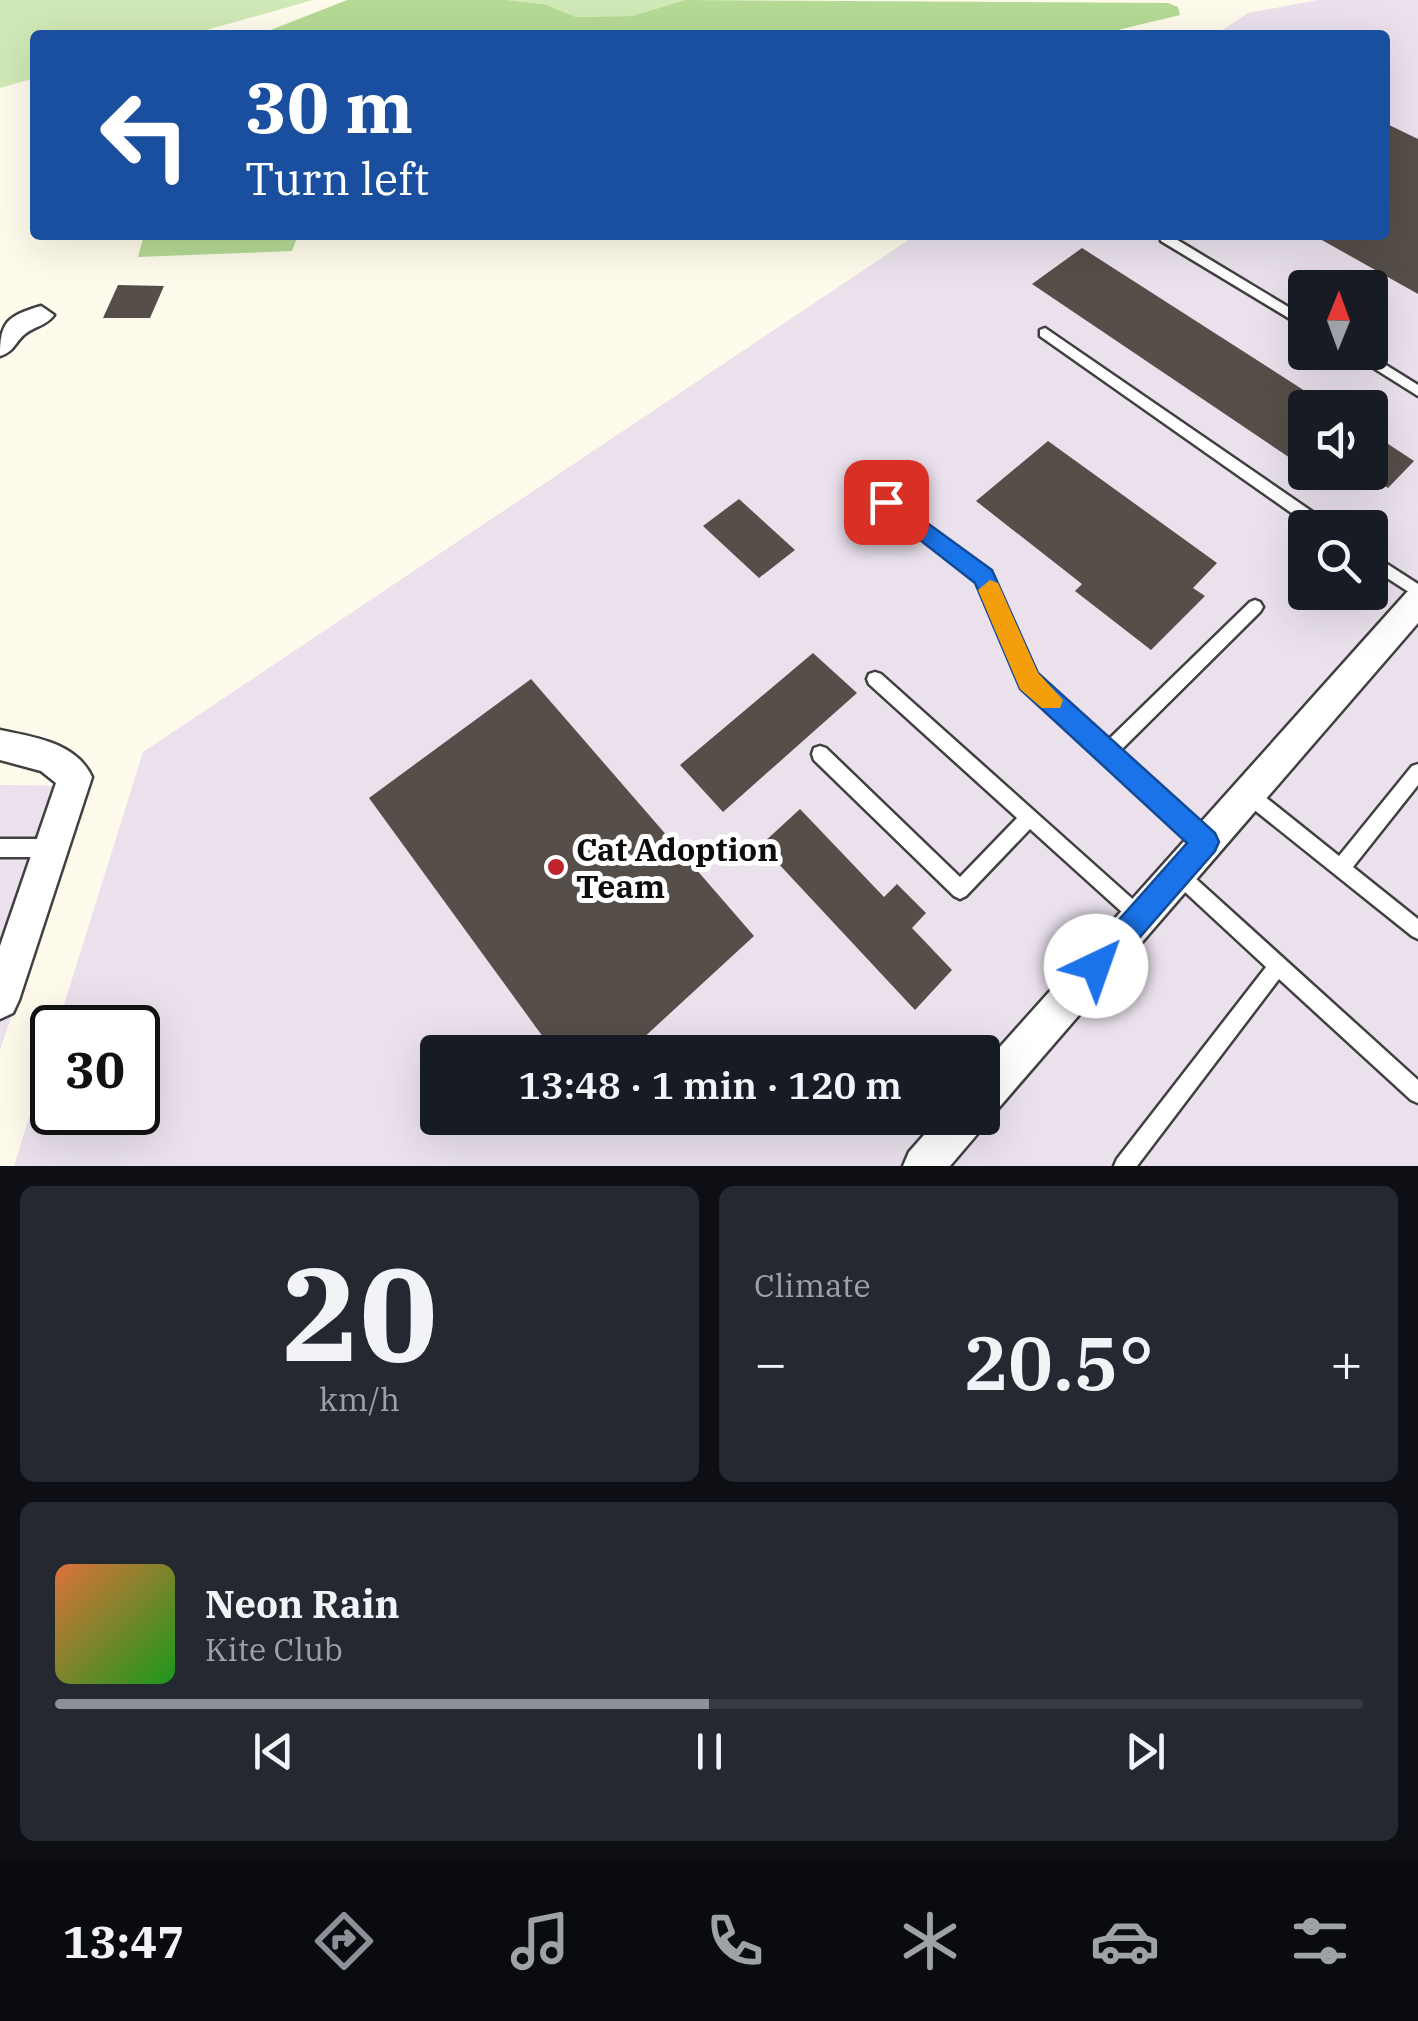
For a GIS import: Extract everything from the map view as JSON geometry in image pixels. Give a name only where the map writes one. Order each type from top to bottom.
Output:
[{"type":"street","points":[[0,347],[15,328],[41,315]]},
{"type":"street","points":[[1000,1076],[1418,601]]},
{"type":"street","points":[[0,745],[50,757],[75,776],[0,1000]]},
{"type":"street","points":[[922,1166],[950,1135]]},
{"type":"lane","points":[[1168,240],[1288,313]]},
{"type":"lane","points":[[1044,333],[1299,510]]},
{"type":"lane","points":[[1384,370],[1418,391]]},
{"type":"lane","points":[[886,502],[984,577],[1029,681],[1206,842]]},
{"type":"lane","points":[[1388,571],[1418,592]]},
{"type":"lane","points":[[1109,751],[1255,607]]},
{"type":"lane","points":[[875,678],[1140,917]]},
{"type":"lane","points":[[820,754],[960,890],[1030,818]]},
{"type":"lane","points":[[1342,868],[1418,772]]},
{"type":"lane","points":[[1248,794],[1418,930]]},
{"type":"lane","points":[[0,848],[51,848]]},
{"type":"lane","points":[[1178,874],[1418,1093]]},
{"type":"lane","points":[[1124,1166],[1278,966]]},
{"type":"shaded area","points":[[1318,0],[1418,0],[1418,1166],[14,1166],[30,1114],[30,1135],[160,1135],[160,1005],[64,1005],[143,752],[909,240],[1390,240],[1390,30],[1222,30],[1248,13]]},
{"type":"shaded area","points":[[0,785],[90,786],[0,1050]]},
{"type":"green space","points":[[0,0],[313,0],[207,30],[30,30],[30,79],[0,88]]},
{"type":"green space","points":[[347,0],[506,0],[544,4],[576,17],[632,16],[685,0],[1168,3],[1178,7],[1180,15],[1118,30],[271,30]]},
{"type":"green space","points":[[506,0],[685,0],[632,16],[576,17],[544,4]]},
{"type":"green space","points":[[143,240],[296,240],[292,251],[138,257]]},
{"type":"building","points":[[1390,125],[1418,139],[1418,294],[1388,277],[1388,270],[1375,270],[1322,240],[1390,240]]},
{"type":"building","points":[[1082,248],[1303,390],[1288,390],[1288,457],[1032,284]]},
{"type":"building","points":[[118,285],[164,286],[150,318],[103,318]]},
{"type":"building","points":[[1048,441],[1217,563],[1193,588],[1205,596],[1151,650],[1075,591],[1082,584],[976,501]]},
{"type":"building","points":[[1388,444],[1414,461],[1388,488]]},
{"type":"building","points":[[739,499],[795,550],[759,578],[703,526]]},
{"type":"building","points":[[813,653],[857,693],[723,812],[680,765]]},
{"type":"building","name":"Cat Adoption Team","points":[[531,679],[754,936],[646,1035],[542,1035],[369,798]]},
{"type":"building","points":[[800,809],[884,897],[897,884],[926,913],[912,928],[952,970],[915,1010],[761,845]]},
{"type":"slow traffic","points":[[990,590],[1029,681],[1051,700]]},
{"type":"place","name":"Cat Adoption Team","points":[[556,867]]},
{"type":"route","points":[[886,502],[984,577],[1029,681],[1206,842],[1096,966]]}]
